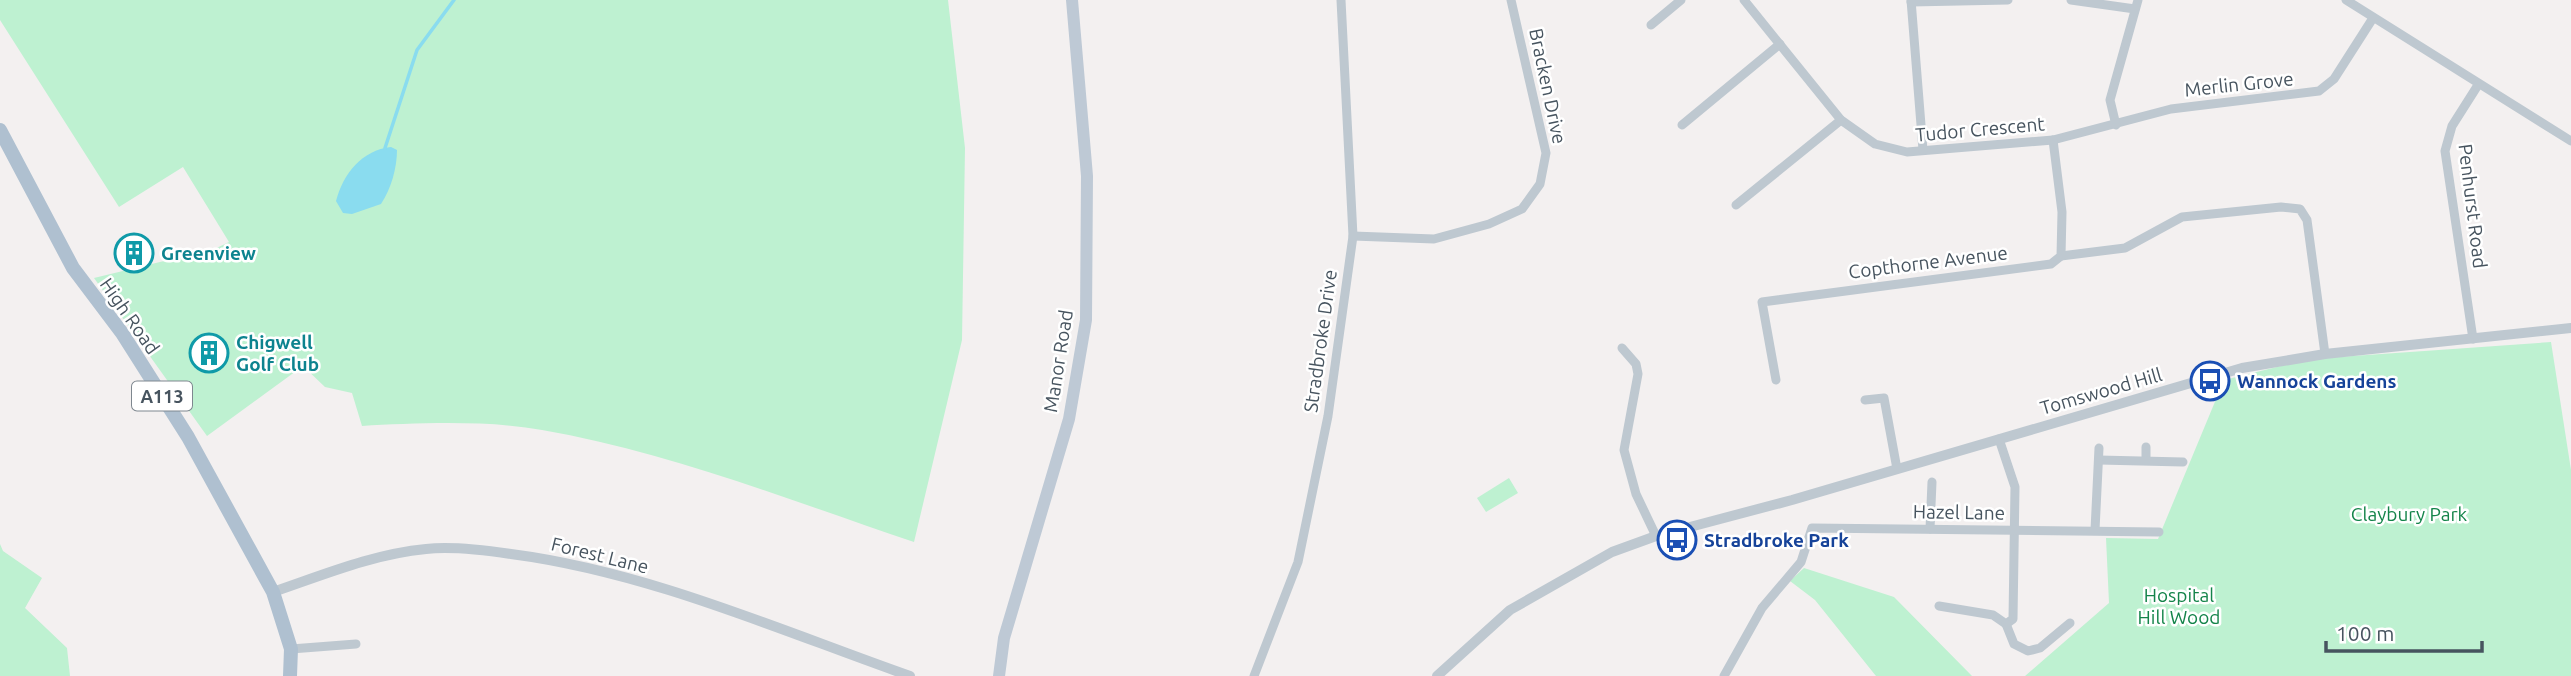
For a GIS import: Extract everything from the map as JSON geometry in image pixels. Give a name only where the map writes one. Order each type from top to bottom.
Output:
[{"type":"main road","name":"Manor Road","points":[[999,676],[1004,638],[1069,419],[1086,320],[1087,176],[1072,0]]},
{"type":"main road","name":"High Road","points":[[0,130],[73,268],[121,333],[188,437],[273,592],[291,649],[290,676]]},
{"type":"street","name":"Stradbroke Drive","points":[[1254,676],[1298,562],[1328,416],[1353,236],[1340,0]]},
{"type":"street","name":"Bracken Drive","points":[[1353,236],[1434,239],[1489,225],[1522,209],[1540,184],[1546,153],[1511,0]]},
{"type":"street","points":[[1651,25],[1681,0]]},
{"type":"street","name":"Tudor Crescent","points":[[1744,0],[1841,120],[1875,144],[1907,152],[2053,140],[2116,125]]},
{"type":"street","points":[[1923,150],[1911,1],[2008,0]]},
{"type":"street","points":[[2071,0],[2136,5],[2110,100],[2116,125]]},
{"type":"street","points":[[2346,0],[2571,141]]},
{"type":"street","name":"Merlin Grove","points":[[2116,125],[2171,109],[2319,91],[2334,79],[2373,18]]},
{"type":"street","points":[[1682,124],[1780,44]]},
{"type":"street","name":"Penhurst Road","points":[[2473,339],[2445,151],[2452,126],[2478,85]]},
{"type":"street","points":[[1736,205],[1841,120]]},
{"type":"street","points":[[2053,140],[2062,212],[2061,256],[2095,254],[2125,248],[2182,217],[2253,209],[2300,209],[2307,220],[2325,354]]},
{"type":"street","name":"Copthorne Avenue","points":[[1776,380],[1762,302],[2051,264],[2061,256]]},
{"type":"street","name":"Tomswood Hill","points":[[1437,676],[1510,610],[1612,552],[1653,537],[2242,368],[2325,354],[2571,328]]},
{"type":"street","points":[[1622,348],[1636,364],[1638,374],[1624,450],[1628,470],[1653,537]]},
{"type":"street","points":[[1865,400],[1884,398],[1897,469]]},
{"type":"street","points":[[1999,439],[2015,486],[2010,621],[2014,643],[2028,651],[2040,648],[2070,623]]},
{"type":"street","points":[[2146,447],[2146,460]]},
{"type":"street","points":[[2095,530],[2099,448]]},
{"type":"street","points":[[2099,460],[2183,462]]},
{"type":"street","points":[[1930,530],[1932,482]]},
{"type":"street","name":"Hazel Lane","points":[[1724,676],[1762,608],[1801,562],[1812,528],[2159,532]]},
{"type":"street","name":"Forest Lane","points":[[273,592],[370,559],[428,548],[550,559],[620,575],[910,676]]},
{"type":"street","points":[[1939,606],[1993,615],[2010,621]]},
{"type":"street","points":[[291,649],[356,644]]},
{"type":"green space","name":"Chigwell Golf Club","points":[[0,0],[948,0],[965,148],[962,340],[914,542],[683,464],[589,439],[499,425],[428,423],[362,426],[352,393],[325,387],[303,366],[207,436],[94,278],[197,253],[200,256],[229,242],[183,167],[119,207],[0,20]]},
{"type":"green space","name":"Claybury Park","points":[[2551,342],[2571,470],[2571,676],[2025,676],[2109,603],[2106,538],[2158,539],[2224,380],[2310,359]]},
{"type":"green space","points":[[1509,478],[1518,493],[1486,512],[1477,498]]},
{"type":"green space","points":[[0,544],[3,551],[42,578],[25,608],[67,648],[70,676],[0,676]]},
{"type":"green space","points":[[1804,568],[1894,597],[1972,676],[1876,676],[1815,600],[1790,581]]},
{"type":"water","points":[[391,147],[397,150],[396,164],[381,204],[352,214],[343,213],[336,201],[349,173],[371,153]]},
{"type":"waterway","points":[[385,148],[417,50],[454,0]]},
{"type":"place","name":"Greenview","points":[[134,253]]},
{"type":"place","name":"Chigwell Golf Club","points":[[209,353]]},
{"type":"place","name":"Wannock Gardens","points":[[2210,381]]},
{"type":"place","name":"Stradbroke Park","points":[[1677,540]]},
{"type":"park label","name":"Hospital Hill Wood","points":[[2179,606]]}]
